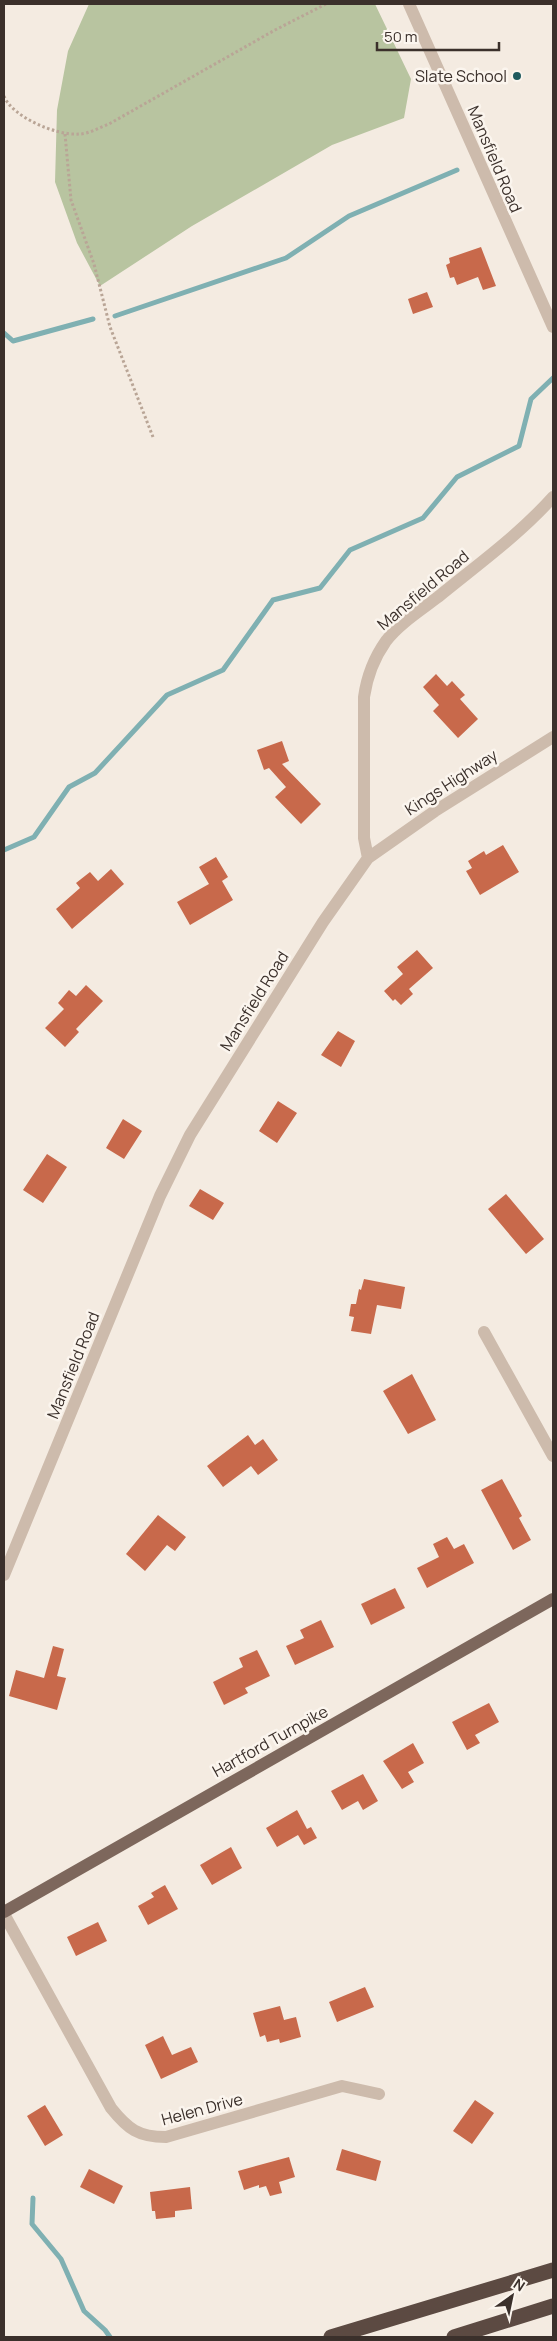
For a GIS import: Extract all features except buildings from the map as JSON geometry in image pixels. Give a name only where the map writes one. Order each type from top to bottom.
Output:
[{"type":"highway","points":[[331,2337],[553,2270]]},
{"type":"highway","points":[[454,2337],[553,2306]]},
{"type":"main road","name":"Hartford Turnpike","points":[[4,1913],[553,1599]]},
{"type":"street","name":"Mansfield Road","points":[[409,4],[553,327]]},
{"type":"street","name":"Mansfield Road","points":[[4,1575],[160,1196],[190,1135],[323,922],[368,858],[364,838],[364,704],[366,681],[374,660],[387,640],[406,622],[512,537],[553,497]]},
{"type":"street","name":"Kings Highway","points":[[368,858],[429,816],[553,737]]},
{"type":"street","points":[[484,1332],[553,1456]]},
{"type":"street","name":"Helen Drive","points":[[4,1913],[111,2108],[132,2130],[149,2137],[166,2137],[342,2086],[379,2094]]},
{"type":"path","points":[[4,96],[6,101],[22,116],[65,134],[81,134],[109,124],[275,30],[326,4]]},
{"type":"path","points":[[65,134],[71,200],[94,264],[110,328],[153,437]]},
{"type":"green space","points":[[89,4],[375,4],[411,79],[404,118],[332,145],[192,226],[100,286],[77,243],[55,182],[57,110],[68,51]]},
{"type":"waterway","points":[[115,316],[286,258],[349,216],[457,170]]},
{"type":"waterway","points":[[4,333],[13,341],[93,319]]},
{"type":"waterway","points":[[4,850],[34,837],[69,787],[95,773],[167,695],[223,670],[273,600],[320,588],[350,550],[423,518],[457,477],[519,446],[531,399],[553,378]]},
{"type":"waterway","points":[[33,2198],[32,2224],[61,2259],[84,2311],[110,2337]]},
{"type":"place","name":"Slate School","points":[[517,76]]}]
